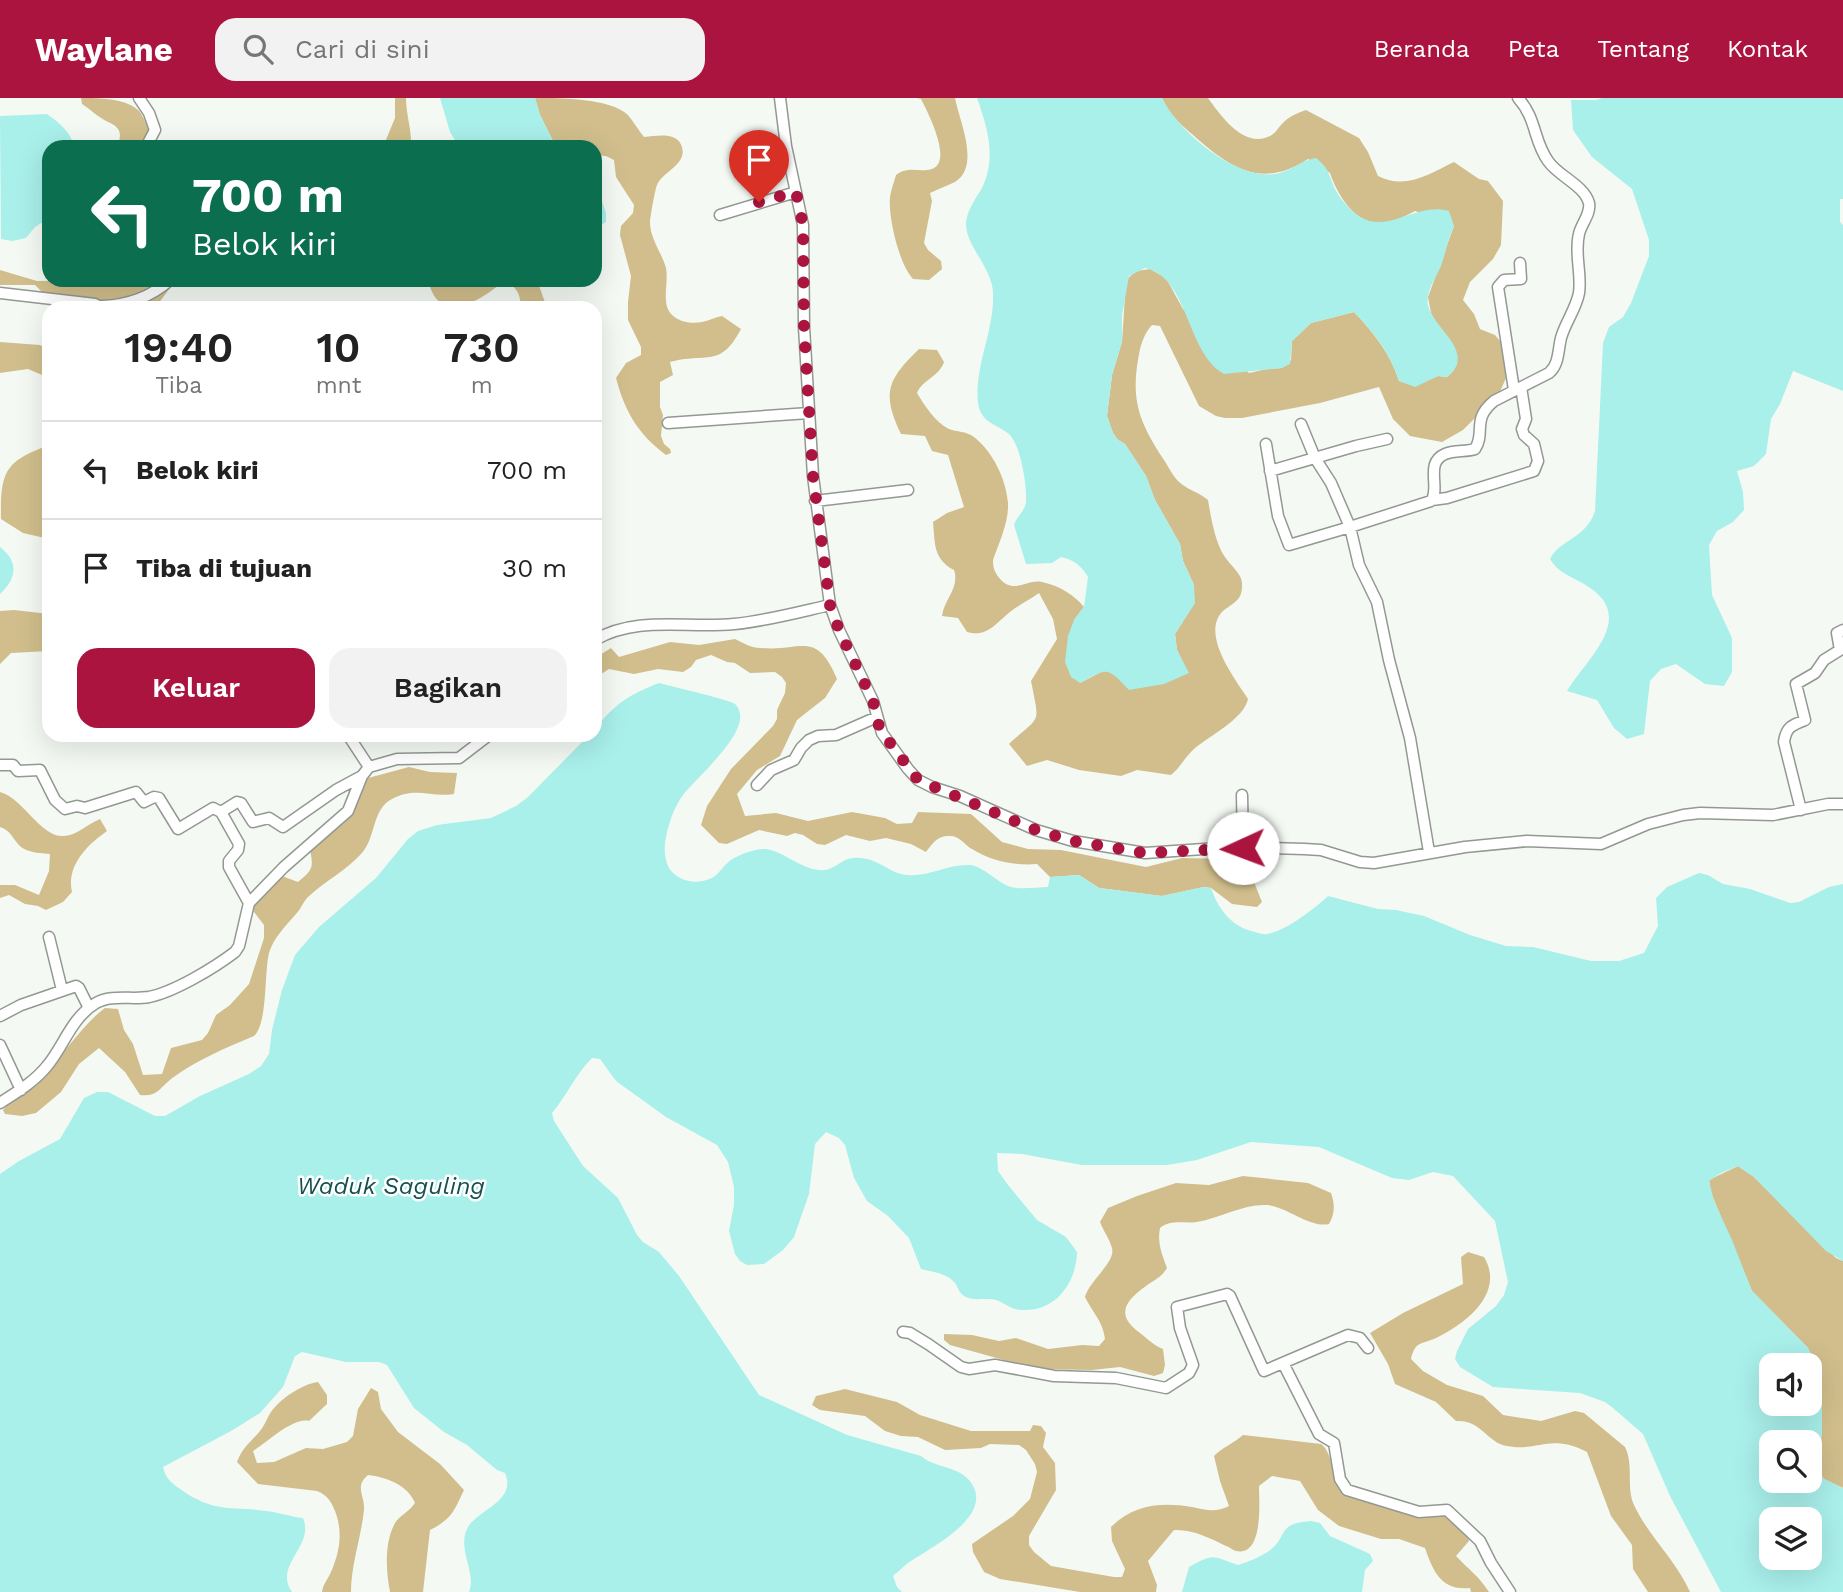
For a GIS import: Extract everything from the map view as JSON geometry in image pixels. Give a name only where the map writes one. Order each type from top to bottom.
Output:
[{"type":"street","points":[[139,98],[153,121],[155,130],[150,140]]},
{"type":"street","points":[[780,98],[786,146],[803,225],[804,327],[815,501],[830,605],[873,701],[883,733],[918,780],[1036,830],[1073,841],[1145,853],[1243,848],[1321,850],[1360,862],[1374,863],[1429,852],[1527,841],[1601,844],[1648,824],[1684,814],[1773,815],[1843,804]]},
{"type":"street","points":[[1432,500],[1435,495],[1434,466],[1445,454],[1476,448],[1480,417],[1487,407],[1549,373],[1555,367],[1562,336],[1578,296],[1579,232],[1589,212],[1589,205],[1577,188],[1546,159],[1532,117],[1518,98]]},
{"type":"street","points":[[720,215],[796,192]]},
{"type":"street","points":[[1266,444],[1278,516],[1289,545],[1534,471],[1538,461],[1534,444],[1524,435],[1522,429],[1526,419],[1498,287],[1504,280],[1521,279],[1520,263]]},
{"type":"street","points":[[129,301],[151,294],[160,287]]},
{"type":"street","points":[[0,293],[58,301]]},
{"type":"street","points":[[668,423],[809,413]]},
{"type":"street","points":[[1301,424],[1350,527],[1359,565],[1377,602],[1410,738],[1429,852]]},
{"type":"street","points":[[1270,471],[1387,439]]},
{"type":"street","points":[[815,501],[908,490]]},
{"type":"street","points":[[602,636],[660,623],[687,626],[736,624],[830,605]]},
{"type":"street","points":[[1801,810],[1784,742],[1785,730],[1805,720],[1796,684],[1815,673],[1824,660],[1840,650],[1837,633],[1843,630]]},
{"type":"street","points":[[757,785],[771,769],[794,761],[809,740],[818,736],[836,735],[877,717]]},
{"type":"street","points":[[352,742],[366,771]]},
{"type":"street","points":[[220,813],[237,802],[241,803],[253,822],[269,818],[284,827],[366,771],[397,759],[459,758],[480,742]]},
{"type":"street","points":[[0,765],[13,765],[18,771],[25,772],[40,770],[55,800],[65,808],[85,808],[136,792],[144,802],[154,797],[159,798],[177,829],[213,807],[220,813],[239,844],[238,850],[229,861],[229,867],[249,903]]},
{"type":"street","points":[[0,1103],[21,1090],[47,1066],[69,1030],[89,1008],[103,999],[157,995],[232,955],[239,946],[249,903],[284,867],[348,811],[366,771]]},
{"type":"street","points":[[1242,795],[1243,848]]},
{"type":"street","points":[[49,937],[62,990]]},
{"type":"street","points":[[0,1016],[20,1005],[78,986],[89,1008]]},
{"type":"street","points":[[0,1045],[21,1090]]},
{"type":"street","points":[[903,1332],[910,1333],[961,1367],[969,1369],[995,1365],[1054,1376],[1116,1378],[1166,1388],[1189,1373],[1193,1365],[1180,1328],[1177,1307],[1227,1294],[1263,1370],[1267,1371],[1348,1335],[1360,1338],[1368,1348]]},
{"type":"street","points":[[1283,1363],[1319,1434],[1334,1443],[1340,1479],[1347,1490],[1419,1512],[1447,1510],[1479,1541],[1510,1592]]},
{"type":"shaded area","points":[[81,98],[128,104],[140,112],[150,133],[146,140],[119,140],[120,134],[114,125],[82,104]]},
{"type":"shaded area","points":[[395,98],[406,98],[411,140],[386,140],[395,118]]},
{"type":"shaded area","points":[[535,98],[598,102],[620,109],[628,115],[644,137],[671,137],[682,147],[681,159],[657,185],[650,222],[666,268],[667,307],[678,319],[690,323],[722,316],[741,329],[726,350],[719,354],[670,362],[673,375],[660,382],[660,407],[663,415],[661,436],[671,453],[666,455],[648,439],[634,421],[616,378],[626,363],[641,355],[641,347],[628,320],[631,276],[620,235],[621,226],[633,213],[634,205],[616,177],[614,160],[602,156],[602,140],[552,140]]},
{"type":"shaded area","points":[[917,98],[955,98],[967,154],[963,175],[955,182],[930,193],[932,201],[924,243],[941,261],[942,269],[929,280],[913,279],[903,263],[895,240],[890,206],[890,194],[896,175],[907,170],[936,167],[940,160],[934,127],[921,99]]},
{"type":"shaded area","points":[[1162,98],[1208,98],[1234,129],[1251,138],[1260,139],[1270,136],[1287,119],[1306,110],[1359,138],[1378,176],[1388,180],[1417,179],[1454,162],[1479,179],[1488,181],[1503,201],[1501,245],[1493,259],[1470,282],[1463,300],[1474,314],[1480,329],[1495,335],[1501,342],[1506,378],[1499,394],[1463,430],[1442,442],[1410,436],[1393,419],[1379,387],[1320,403],[1242,418],[1225,418],[1199,406],[1160,326],[1152,325],[1142,341],[1138,360],[1136,388],[1139,411],[1154,445],[1175,477],[1184,486],[1208,500],[1219,545],[1241,580],[1239,598],[1222,612],[1215,632],[1222,657],[1248,699],[1240,713],[1194,749],[1171,775],[1137,770],[1121,776],[1079,770],[1047,760],[1027,766],[1009,744],[1035,719],[1036,706],[1031,681],[1057,639],[1053,619],[1039,593],[980,633],[967,632],[958,618],[942,616],[955,576],[954,570],[939,556],[933,522],[964,507],[948,455],[932,451],[925,436],[901,434],[891,408],[890,397],[894,378],[919,349],[937,350],[944,362],[939,371],[923,384],[917,393],[923,403],[944,426],[971,435],[981,443],[993,458],[1001,476],[1007,494],[1008,510],[993,560],[997,575],[1011,586],[1042,582],[1055,586],[1071,594],[1084,607],[1074,620],[1080,683],[1103,671],[1188,673],[1177,650],[1175,634],[1194,604],[1194,585],[1183,561],[1180,544],[1155,500],[1146,476],[1125,444],[1113,433],[1107,416],[1112,375],[1122,342],[1126,280],[1136,271],[1150,269],[1166,278],[1183,309],[1249,373],[1282,368],[1291,360],[1292,341],[1311,323],[1354,312],[1381,344],[1399,381],[1415,386],[1438,376],[1447,377],[1457,364],[1431,313],[1428,297],[1454,226],[1415,211],[1388,222],[1369,222],[1347,205],[1330,173],[1308,159],[1275,173],[1246,171],[1220,157],[1183,127]]},
{"type":"shaded area","points":[[0,270],[42,281],[42,287],[171,287],[160,301],[51,301],[35,285],[0,285]]},
{"type":"shaded area","points":[[430,287],[496,287],[475,301],[439,301]]},
{"type":"shaded area","points":[[513,287],[540,287],[544,301],[520,301]]},
{"type":"shaded area","points":[[0,342],[42,346],[42,375],[28,369],[0,373]]},
{"type":"shaded area","points":[[42,448],[42,537],[23,533],[1,519],[2,489],[8,470],[23,456]]},
{"type":"shaded area","points":[[0,611],[42,613],[42,651],[11,653],[0,664]]},
{"type":"shaded area","points":[[735,639],[757,648],[806,646],[822,654],[837,679],[825,698],[797,720],[780,756],[757,770],[737,794],[745,816],[776,813],[808,821],[852,812],[885,818],[897,824],[912,823],[918,812],[971,814],[1002,842],[1028,849],[1061,850],[1146,867],[1182,858],[1235,859],[1250,872],[1262,902],[1257,907],[1232,904],[1211,888],[1204,887],[1162,896],[1099,888],[1079,875],[1050,877],[1037,864],[995,860],[952,836],[938,839],[926,852],[911,844],[886,838],[870,841],[846,835],[825,845],[795,833],[787,836],[759,830],[727,844],[719,843],[701,825],[707,806],[731,769],[773,726],[785,693],[786,683],[782,677],[775,672],[750,673],[735,663],[711,655],[696,660],[683,672],[658,669],[634,674],[609,669],[602,674],[602,654],[611,648],[619,657],[670,642],[699,645]]},
{"type":"shaded area","points":[[409,767],[430,772],[457,773],[454,794],[409,793],[392,799],[377,816],[370,839],[362,853],[306,899],[271,947],[267,962],[262,1020],[254,1036],[201,1060],[150,1095],[140,1095],[125,1072],[99,1048],[79,1064],[61,1092],[36,1113],[22,1116],[5,1114],[3,1110],[45,1074],[81,1031],[105,1008],[118,1009],[143,1075],[162,1074],[171,1048],[202,1040],[216,1015],[230,1005],[249,984],[264,938],[264,925],[254,912],[254,904],[282,876],[298,882],[306,875],[312,865],[310,850],[345,822],[368,778]]},
{"type":"shaded area","points":[[0,792],[56,835],[74,834],[100,819],[107,831],[92,843],[75,865],[72,892],[63,902],[46,910],[25,904],[9,895],[0,898],[0,885],[15,885],[39,895],[49,871],[50,854],[24,849],[7,830],[0,827]]},
{"type":"shaded area","points":[[1738,1166],[1754,1177],[1836,1258],[1843,1261],[1843,1488],[1822,1476],[1822,1430],[1819,1416],[1822,1416],[1822,1353],[1809,1353],[1808,1348],[1752,1291],[1711,1193],[1709,1180]]},
{"type":"shaded area","points":[[1243,1176],[1308,1183],[1331,1193],[1334,1209],[1331,1220],[1329,1224],[1314,1223],[1275,1207],[1258,1205],[1206,1220],[1173,1223],[1160,1228],[1160,1244],[1167,1268],[1133,1297],[1125,1314],[1132,1326],[1163,1349],[1163,1373],[1154,1376],[1120,1367],[1092,1370],[1036,1369],[950,1345],[944,1340],[944,1334],[972,1335],[999,1341],[1016,1338],[1048,1349],[1099,1346],[1105,1339],[1104,1333],[1085,1297],[1112,1253],[1100,1222],[1108,1208],[1176,1183],[1209,1185]]},
{"type":"shaded area","points":[[1468,1252],[1484,1257],[1490,1283],[1486,1296],[1469,1317],[1458,1325],[1418,1345],[1411,1359],[1423,1371],[1447,1385],[1483,1396],[1503,1415],[1541,1421],[1575,1411],[1584,1413],[1625,1447],[1634,1505],[1690,1592],[1648,1592],[1633,1569],[1632,1545],[1611,1516],[1587,1452],[1554,1443],[1528,1447],[1500,1444],[1478,1427],[1465,1421],[1456,1421],[1436,1402],[1395,1384],[1388,1364],[1370,1333],[1403,1313],[1463,1284],[1461,1257]]},
{"type":"shaded area","points":[[318,1382],[327,1395],[327,1404],[309,1421],[288,1426],[253,1451],[257,1463],[274,1462],[306,1448],[323,1449],[347,1442],[353,1436],[358,1409],[371,1388],[378,1392],[381,1409],[398,1432],[440,1464],[464,1490],[452,1514],[430,1530],[423,1592],[390,1592],[387,1566],[391,1531],[397,1520],[415,1503],[402,1487],[375,1476],[368,1475],[364,1479],[361,1487],[364,1510],[351,1592],[322,1592],[334,1564],[339,1541],[339,1526],[330,1501],[317,1491],[258,1484],[237,1462],[279,1403],[300,1388]]},
{"type":"shaded area","points":[[845,1389],[897,1402],[920,1415],[971,1431],[1030,1431],[1033,1425],[1041,1426],[1046,1433],[1043,1447],[1055,1463],[1056,1490],[1029,1536],[1029,1545],[1051,1566],[1122,1577],[1125,1569],[1112,1541],[1111,1527],[1129,1513],[1159,1505],[1181,1505],[1211,1510],[1229,1506],[1214,1456],[1243,1435],[1321,1444],[1328,1454],[1336,1480],[1343,1492],[1428,1517],[1442,1512],[1468,1537],[1469,1541],[1456,1556],[1489,1592],[1471,1592],[1470,1588],[1445,1583],[1435,1572],[1425,1548],[1399,1539],[1381,1539],[1339,1526],[1318,1510],[1300,1481],[1272,1476],[1259,1486],[1256,1537],[1245,1551],[1236,1551],[1201,1535],[1174,1530],[1148,1561],[1157,1585],[1156,1592],[1080,1592],[1000,1579],[984,1572],[973,1552],[972,1544],[1013,1516],[1030,1499],[1037,1472],[1026,1450],[1019,1445],[990,1444],[981,1448],[945,1450],[918,1437],[885,1431],[865,1416],[820,1410],[812,1405],[816,1396]]},
{"type":"water","points":[[440,98],[535,98],[552,140],[455,140]]},
{"type":"water","points":[[977,98],[1162,98],[1181,125],[1195,138],[1210,151],[1243,169],[1260,174],[1275,174],[1316,158],[1326,169],[1339,196],[1360,217],[1382,222],[1437,209],[1449,211],[1454,226],[1430,289],[1428,305],[1456,350],[1458,359],[1455,368],[1447,377],[1438,376],[1415,387],[1399,381],[1381,344],[1354,312],[1311,323],[1292,341],[1290,364],[1282,368],[1224,374],[1202,350],[1171,285],[1159,274],[1145,268],[1129,276],[1122,316],[1122,342],[1112,375],[1107,416],[1113,433],[1125,444],[1146,476],[1155,500],[1180,544],[1183,561],[1194,585],[1195,603],[1175,634],[1177,650],[1189,673],[1164,684],[1129,690],[1111,673],[1102,672],[1080,683],[1071,677],[1065,662],[1068,636],[1074,620],[1084,607],[1088,577],[1077,564],[1061,557],[1052,563],[1026,564],[1014,525],[1026,502],[1020,457],[1010,435],[986,419],[978,403],[979,375],[991,320],[993,292],[988,274],[970,241],[966,224],[989,167],[985,121]]},
{"type":"water","points":[[1843,98],[1843,199],[1840,199],[1840,222],[1843,225],[1843,391],[1793,371],[1771,419],[1766,454],[1754,466],[1737,471],[1743,492],[1744,510],[1733,522],[1717,531],[1709,545],[1712,595],[1732,638],[1732,672],[1724,686],[1705,684],[1676,664],[1661,669],[1650,681],[1644,734],[1627,739],[1614,728],[1597,700],[1567,691],[1604,637],[1609,623],[1608,610],[1600,596],[1561,571],[1550,559],[1554,552],[1586,528],[1595,511],[1603,343],[1609,327],[1623,317],[1631,303],[1649,256],[1649,240],[1632,189],[1592,157],[1573,130],[1571,100]]},
{"type":"water","points":[[47,114],[64,128],[72,140],[42,140],[42,223],[26,238],[12,241],[1,239],[0,116]]},
{"type":"water","points":[[602,201],[606,213],[606,222],[602,225]]},
{"type":"water","points":[[0,547],[10,558],[13,570],[10,582],[0,594]]},
{"type":"water","name":"Waduk Saguling","points":[[659,683],[723,699],[735,704],[740,714],[732,739],[681,798],[670,822],[665,845],[666,861],[673,873],[688,881],[712,878],[734,858],[762,849],[779,853],[819,870],[829,869],[853,858],[868,859],[894,872],[907,875],[969,865],[980,868],[1006,885],[1020,888],[1048,887],[1050,877],[1079,875],[1099,888],[1162,896],[1203,887],[1211,888],[1221,909],[1231,920],[1244,928],[1265,934],[1291,924],[1328,896],[1378,909],[1424,916],[1506,946],[1533,947],[1591,961],[1619,961],[1644,953],[1658,926],[1656,898],[1667,887],[1699,873],[1723,884],[1750,889],[1790,903],[1843,884],[1843,1261],[1826,1251],[1754,1177],[1738,1166],[1709,1181],[1714,1201],[1752,1291],[1811,1353],[1759,1353],[1759,1416],[1822,1416],[1822,1430],[1759,1430],[1759,1493],[1822,1493],[1822,1476],[1843,1488],[1843,1592],[1721,1592],[1670,1496],[1643,1434],[1613,1408],[1605,1402],[1580,1393],[1493,1387],[1460,1367],[1455,1359],[1468,1329],[1496,1306],[1504,1295],[1508,1282],[1495,1221],[1453,1176],[1433,1172],[1409,1180],[1392,1178],[1319,1147],[1251,1142],[1197,1160],[1167,1165],[1082,1165],[1022,1154],[997,1153],[998,1171],[1008,1185],[1037,1220],[1066,1237],[1077,1252],[1072,1276],[1060,1296],[1040,1308],[1015,1309],[996,1300],[968,1298],[962,1295],[948,1277],[921,1269],[909,1238],[888,1216],[867,1201],[854,1178],[845,1145],[839,1138],[826,1132],[815,1144],[809,1194],[794,1237],[783,1250],[764,1264],[747,1265],[740,1261],[735,1254],[729,1231],[734,1187],[728,1162],[717,1145],[666,1117],[616,1081],[600,1059],[592,1058],[552,1113],[554,1121],[583,1166],[618,1198],[637,1235],[659,1252],[679,1276],[759,1395],[847,1435],[921,1456],[958,1472],[969,1480],[976,1492],[970,1516],[960,1527],[893,1576],[902,1592],[469,1592],[471,1577],[465,1552],[465,1535],[473,1521],[495,1504],[506,1491],[505,1473],[497,1470],[414,1408],[387,1365],[379,1362],[346,1362],[302,1352],[295,1356],[283,1387],[260,1413],[163,1467],[173,1484],[205,1503],[303,1518],[304,1538],[287,1573],[292,1592],[0,1592],[0,1174],[60,1139],[84,1098],[97,1092],[108,1092],[155,1116],[165,1116],[261,1066],[269,1054],[282,990],[295,955],[319,927],[376,878],[408,839],[418,831],[437,825],[491,818],[527,798],[582,742],[602,742],[602,721],[617,706]]},
{"type":"water","points":[[1300,1522],[1320,1523],[1330,1536],[1370,1554],[1373,1561],[1365,1570],[1362,1592],[1182,1592],[1189,1567],[1214,1557],[1238,1565],[1246,1562],[1269,1551],[1287,1528]]},
{"type":"route","points":[[759,202],[796,192],[803,225],[804,327],[813,476],[830,605],[873,701],[879,726],[908,769],[918,780],[932,787],[960,796],[1036,830],[1073,841],[1145,853],[1243,848]]}]
